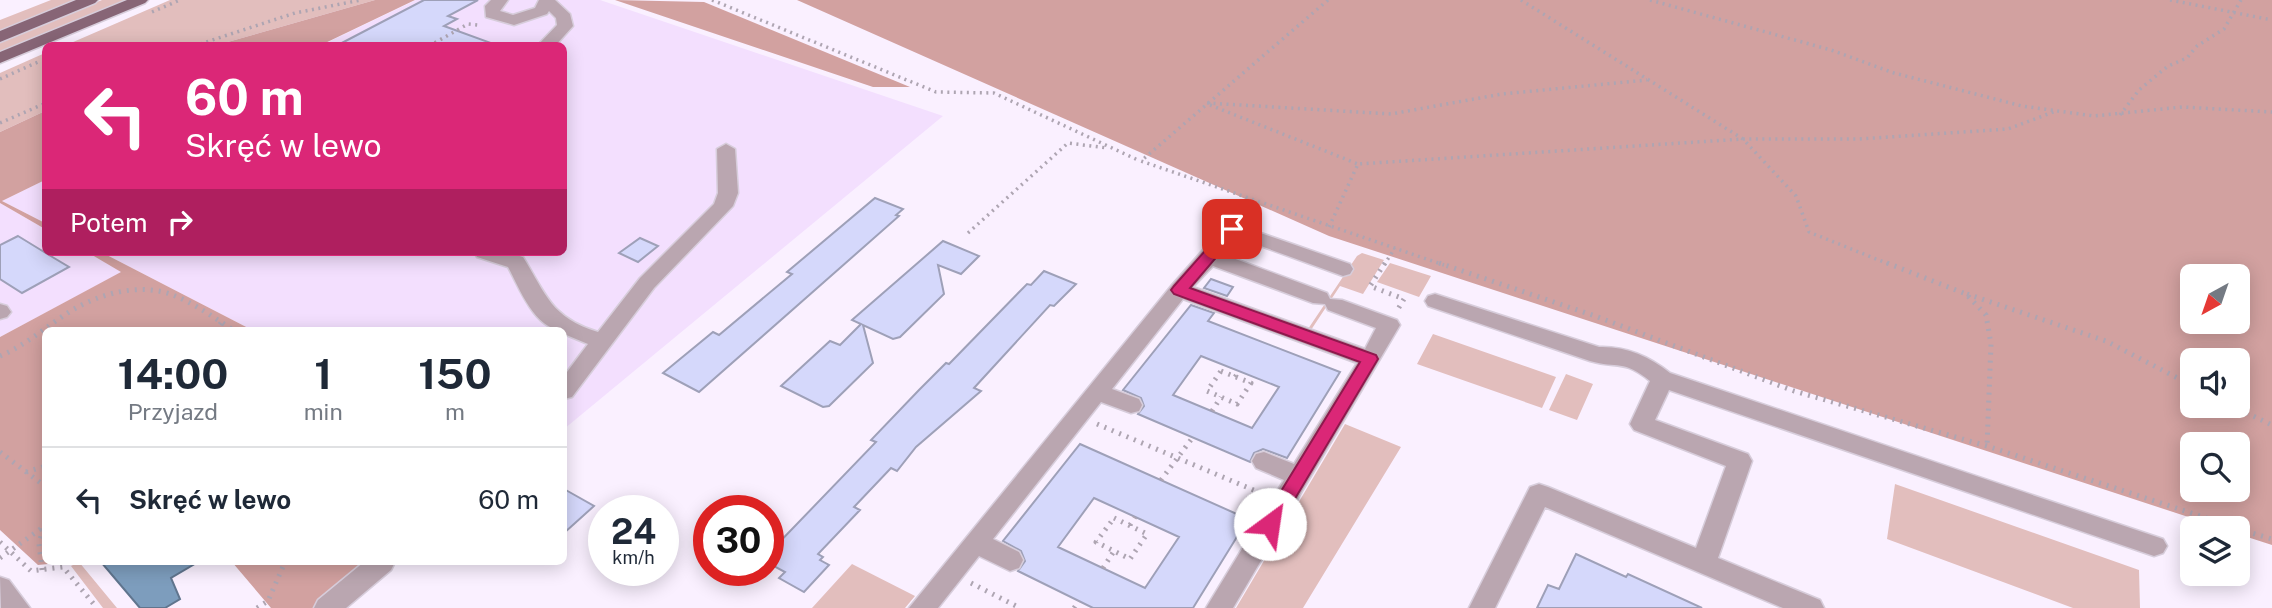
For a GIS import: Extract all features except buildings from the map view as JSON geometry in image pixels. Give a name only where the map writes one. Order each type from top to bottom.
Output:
[{"type":"main road","points":[[0,37],[90,0]]},
{"type":"main road","points":[[0,58],[140,0]]},
{"type":"street","points":[[500,0],[491,10],[492,15],[504,20],[533,15],[541,11],[548,1],[564,17],[565,26],[549,42]]},
{"type":"street","points":[[567,387],[647,283],[723,206],[728,193],[726,149]]},
{"type":"street","points":[[922,608],[1179,290],[1232,229],[1343,268]]},
{"type":"street","points":[[497,256],[516,262],[543,311],[579,334],[603,341]]},
{"type":"street","points":[[1209,257],[1389,325],[1219,608]]},
{"type":"street","points":[[1179,290],[1370,359]]},
{"type":"street","points":[[1435,301],[1598,355],[1615,353],[1646,364],[1662,379],[2154,546]]},
{"type":"street","points":[[1662,379],[1642,424],[1740,461],[1703,563]]},
{"type":"street","points":[[1097,391],[1131,405]]},
{"type":"street","points":[[1264,461],[1299,476]]},
{"type":"street","points":[[1482,608],[1539,494],[1811,608]]},
{"type":"street","points":[[975,542],[1010,560]]},
{"type":"street","points":[[327,608],[378,565]]},
{"type":"street","points":[[0,588],[17,608]]},
{"type":"path","points":[[206,42],[295,13],[361,0]]},
{"type":"path","points":[[712,0],[936,92],[994,93],[1140,161],[1643,333],[1794,391],[1987,446],[2199,516]]},
{"type":"path","points":[[1140,161],[1328,0]]},
{"type":"path","points":[[1521,0],[1743,139],[1796,196],[1809,232],[1966,294],[2106,341],[2180,379]]},
{"type":"path","points":[[1650,0],[1831,50],[1895,73],[2022,106],[2094,116],[2182,107],[2272,113]]},
{"type":"path","points":[[2170,0],[2272,20]]},
{"type":"path","points":[[2120,115],[2139,90],[2168,66],[2187,58],[2197,46],[2224,29],[2241,0]]},
{"type":"path","points":[[436,42],[468,24],[489,25]]},
{"type":"path","points":[[0,79],[42,61]]},
{"type":"path","points":[[1206,103],[1391,114],[1502,94],[1647,80]]},
{"type":"path","points":[[1206,103],[1357,164],[1743,139],[1859,139],[2008,129],[2056,111]]},
{"type":"path","points":[[0,123],[42,105]]},
{"type":"path","points":[[968,233],[1068,143],[1114,149]]},
{"type":"path","points":[[1329,226],[1357,164]]},
{"type":"path","points":[[1389,325],[1404,299],[1370,286],[1395,248]]},
{"type":"path","points":[[49,327],[76,309],[130,290],[152,290],[169,293],[228,327]]},
{"type":"path","points":[[1966,294],[1986,315],[1991,344],[1987,446]]},
{"type":"path","points":[[218,327],[221,323]]},
{"type":"path","points":[[0,356],[42,332]]},
{"type":"path","points":[[1221,371],[1251,383],[1237,404],[1221,397],[1207,391],[1221,371]]},
{"type":"path","points":[[1236,377],[1240,371]]},
{"type":"path","points":[[1212,411],[1221,397]]},
{"type":"path","points":[[2250,415],[2272,425]]},
{"type":"path","points":[[1077,416],[1283,503]]},
{"type":"path","points":[[1161,480],[1193,437]]},
{"type":"path","points":[[0,452],[42,484]]},
{"type":"path","points":[[26,472],[42,467]]},
{"type":"path","points":[[1129,525],[1135,517]]},
{"type":"path","points":[[1114,518],[1147,534],[1130,559],[1114,551],[1097,542],[1114,518]]},
{"type":"path","points":[[0,558],[42,528]]},
{"type":"path","points":[[42,533],[39,544],[42,570]]},
{"type":"path","points":[[2250,533],[2272,539]]},
{"type":"path","points":[[0,542],[31,571],[63,567],[97,608]]},
{"type":"path","points":[[1103,568],[1114,551]]},
{"type":"path","points":[[257,608],[268,600],[284,565]]},
{"type":"path","points":[[950,573],[1020,608]]},
{"type":"path","points":[[1074,608],[1080,601]]},
{"type":"shaded area","points":[[51,0],[77,0],[0,31],[0,20]]},
{"type":"shaded area","points":[[102,0],[129,0],[0,53],[0,42]]},
{"type":"shaded area","points":[[170,0],[375,0],[228,42],[73,42]]},
{"type":"shaded area","points":[[375,0],[415,0],[327,42],[228,42]]},
{"type":"shaded area","points":[[416,0],[600,0],[943,116],[567,427],[567,327],[246,327],[109,256],[567,256],[567,42],[328,42]]},
{"type":"shaded area","points":[[615,0],[704,2],[910,87],[873,87]]},
{"type":"shaded area","points":[[797,0],[2272,0],[2272,545],[2250,538],[2250,516],[2185,516],[1329,236]]},
{"type":"shaded area","points":[[42,54],[42,112],[0,132],[0,73]]},
{"type":"shaded area","points":[[42,112],[42,181],[2,201],[42,221],[42,227],[0,203],[0,132]]},
{"type":"shaded area","points":[[42,181],[42,221],[2,201]]},
{"type":"shaded area","points":[[0,203],[42,227],[42,256],[94,256],[122,272],[0,337]]},
{"type":"shaded area","points":[[1362,253],[1384,260],[1363,294],[1340,286],[1311,330],[1308,329],[1357,256]]},
{"type":"shaded area","points":[[94,256],[109,256],[246,327],[42,327],[42,565],[38,565],[0,530],[0,337],[121,272]]},
{"type":"shaded area","points":[[1390,263],[1431,276],[1419,297],[1377,282]]},
{"type":"shaded area","points":[[1433,334],[1556,377],[1542,408],[1417,364]]},
{"type":"shaded area","points":[[1566,374],[1593,384],[1577,420],[1549,410]]},
{"type":"shaded area","points":[[1345,424],[1401,447],[1303,608],[1236,608]]},
{"type":"shaded area","points":[[1895,484],[2139,570],[2140,608],[2073,608],[1887,539]]},
{"type":"shaded area","points":[[852,564],[915,596],[905,608],[812,608]]},
{"type":"shaded area","points":[[81,565],[117,608],[103,608],[71,566]]},
{"type":"shaded area","points":[[235,565],[368,565],[317,608],[271,608]]},
{"type":"water","points":[[104,565],[193,565],[171,578],[180,599],[165,608],[140,608]]},
{"type":"route","points":[[1232,229],[1179,290],[1370,359],[1270,524]]}]
